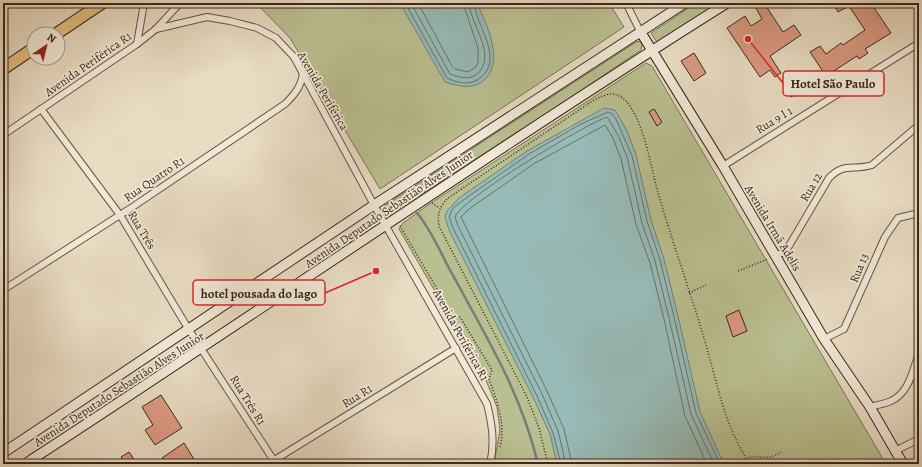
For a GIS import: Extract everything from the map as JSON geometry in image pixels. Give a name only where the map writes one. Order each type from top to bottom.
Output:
[{"type":"highway","points":[[66,27],[102,3]]},
{"type":"highway","points":[[3,69],[26,53]]},
{"type":"street","points":[[137,44],[144,3]]},
{"type":"street","name":"Avenida Periférica R1","points":[[3,135],[156,30],[180,3]]},
{"type":"street","name":"Avenida Irmã Adelis","points":[[626,3],[651,50],[723,166],[824,338],[870,407],[903,464]]},
{"type":"street","name":"Avenida Deputado Sebastião Alves Junior","points":[[3,453],[374,205],[685,3]]},
{"type":"street","name":"Avenida Deputado Sebastião Alves Junior","points":[[25,464],[203,348],[385,225],[651,50],[727,3]]},
{"type":"street","name":"Avenida Periférica","points":[[156,30],[207,17],[257,28],[276,38],[294,57],[385,225]]},
{"type":"street","name":"Rua 9 I 1","points":[[723,166],[919,43]]},
{"type":"street","name":"Rua Quatro R1","points":[[3,290],[251,129],[296,94],[301,83],[303,73]]},
{"type":"street","name":"Rua Três","points":[[41,109],[120,215],[189,330],[203,348]]},
{"type":"street","name":"Rua 12","points":[[775,256],[786,251],[829,178],[836,170],[847,167],[863,168],[872,165],[919,125]]},
{"type":"street","name":"Rua 13","points":[[824,338],[844,329],[884,237],[898,218],[919,214]]},
{"type":"street","name":"Avenida Periférica R1","points":[[385,225],[487,404],[493,427],[493,451],[490,464]]},
{"type":"street","name":"Rua Três R1","points":[[203,348],[273,463]]},
{"type":"street","name":"Rua R1","points":[[273,463],[456,348]]},
{"type":"street","points":[[870,407],[892,401],[904,391],[919,353]]},
{"type":"street","points":[[895,451],[919,439]]},
{"type":"path","points":[[548,464],[539,428],[527,397],[439,226],[438,213],[444,201],[594,100],[604,95],[614,93],[624,100],[629,106],[645,140],[657,188],[706,346],[717,391],[733,433],[750,464]]},
{"type":"path","points":[[402,222],[400,227],[452,316],[460,317],[492,370],[489,379],[500,408],[501,440],[498,452]]},
{"type":"path","points":[[738,271],[775,256]]},
{"type":"path","points":[[689,292],[706,285]]},
{"type":"path","points":[[746,459],[753,456],[768,458],[781,452]]},
{"type":"green space","points":[[256,3],[609,3],[624,27],[380,189],[290,38]]},
{"type":"green space","points":[[696,3],[729,3],[660,47],[651,33]]},
{"type":"green space","points":[[640,41],[642,44],[641,50],[485,154],[390,214],[386,214],[384,206],[636,42]]},
{"type":"green space","points":[[646,63],[652,66],[886,464],[494,464],[500,430],[497,407],[485,378],[399,229],[403,223],[428,205]]},
{"type":"water","points":[[400,3],[477,3],[492,43],[494,54],[490,73],[483,81],[474,86],[460,86],[445,82]]},
{"type":"water","points":[[604,108],[615,110],[627,131],[636,155],[651,220],[664,259],[700,412],[724,464],[557,464],[550,434],[533,397],[449,230],[445,217],[447,211],[459,198],[527,151]]},
{"type":"building","points":[[764,3],[783,32],[794,25],[801,35],[770,56],[781,73],[775,77],[770,70],[760,77],[727,28],[745,16],[751,26],[762,19],[756,8]]},
{"type":"building","points":[[833,3],[871,3],[891,33],[865,49],[868,53],[859,59],[857,56],[826,76],[810,52],[820,46],[826,54],[841,43],[843,45],[865,30],[849,6],[838,12]]},
{"type":"building","points":[[694,53],[706,73],[694,81],[681,61]]},
{"type":"building","points":[[798,73],[809,88],[791,97],[783,84]]},
{"type":"building","points":[[654,109],[662,122],[657,126],[649,112]]},
{"type":"building","points":[[739,310],[747,331],[733,337],[726,316]]},
{"type":"building","points":[[161,395],[182,428],[155,445],[145,430],[153,425],[142,407]]},
{"type":"building","points":[[184,443],[197,464],[166,464],[162,458]]},
{"type":"building","points":[[129,452],[137,464],[126,464],[121,457]]},
{"type":"waterway","points":[[417,213],[433,236],[450,271],[503,368],[523,414],[538,464]]},
{"type":"place","name":"Hotel São Paulo","points":[[748,39]]},
{"type":"place","name":"hotel pousada do lago","points":[[376,271]]}]
